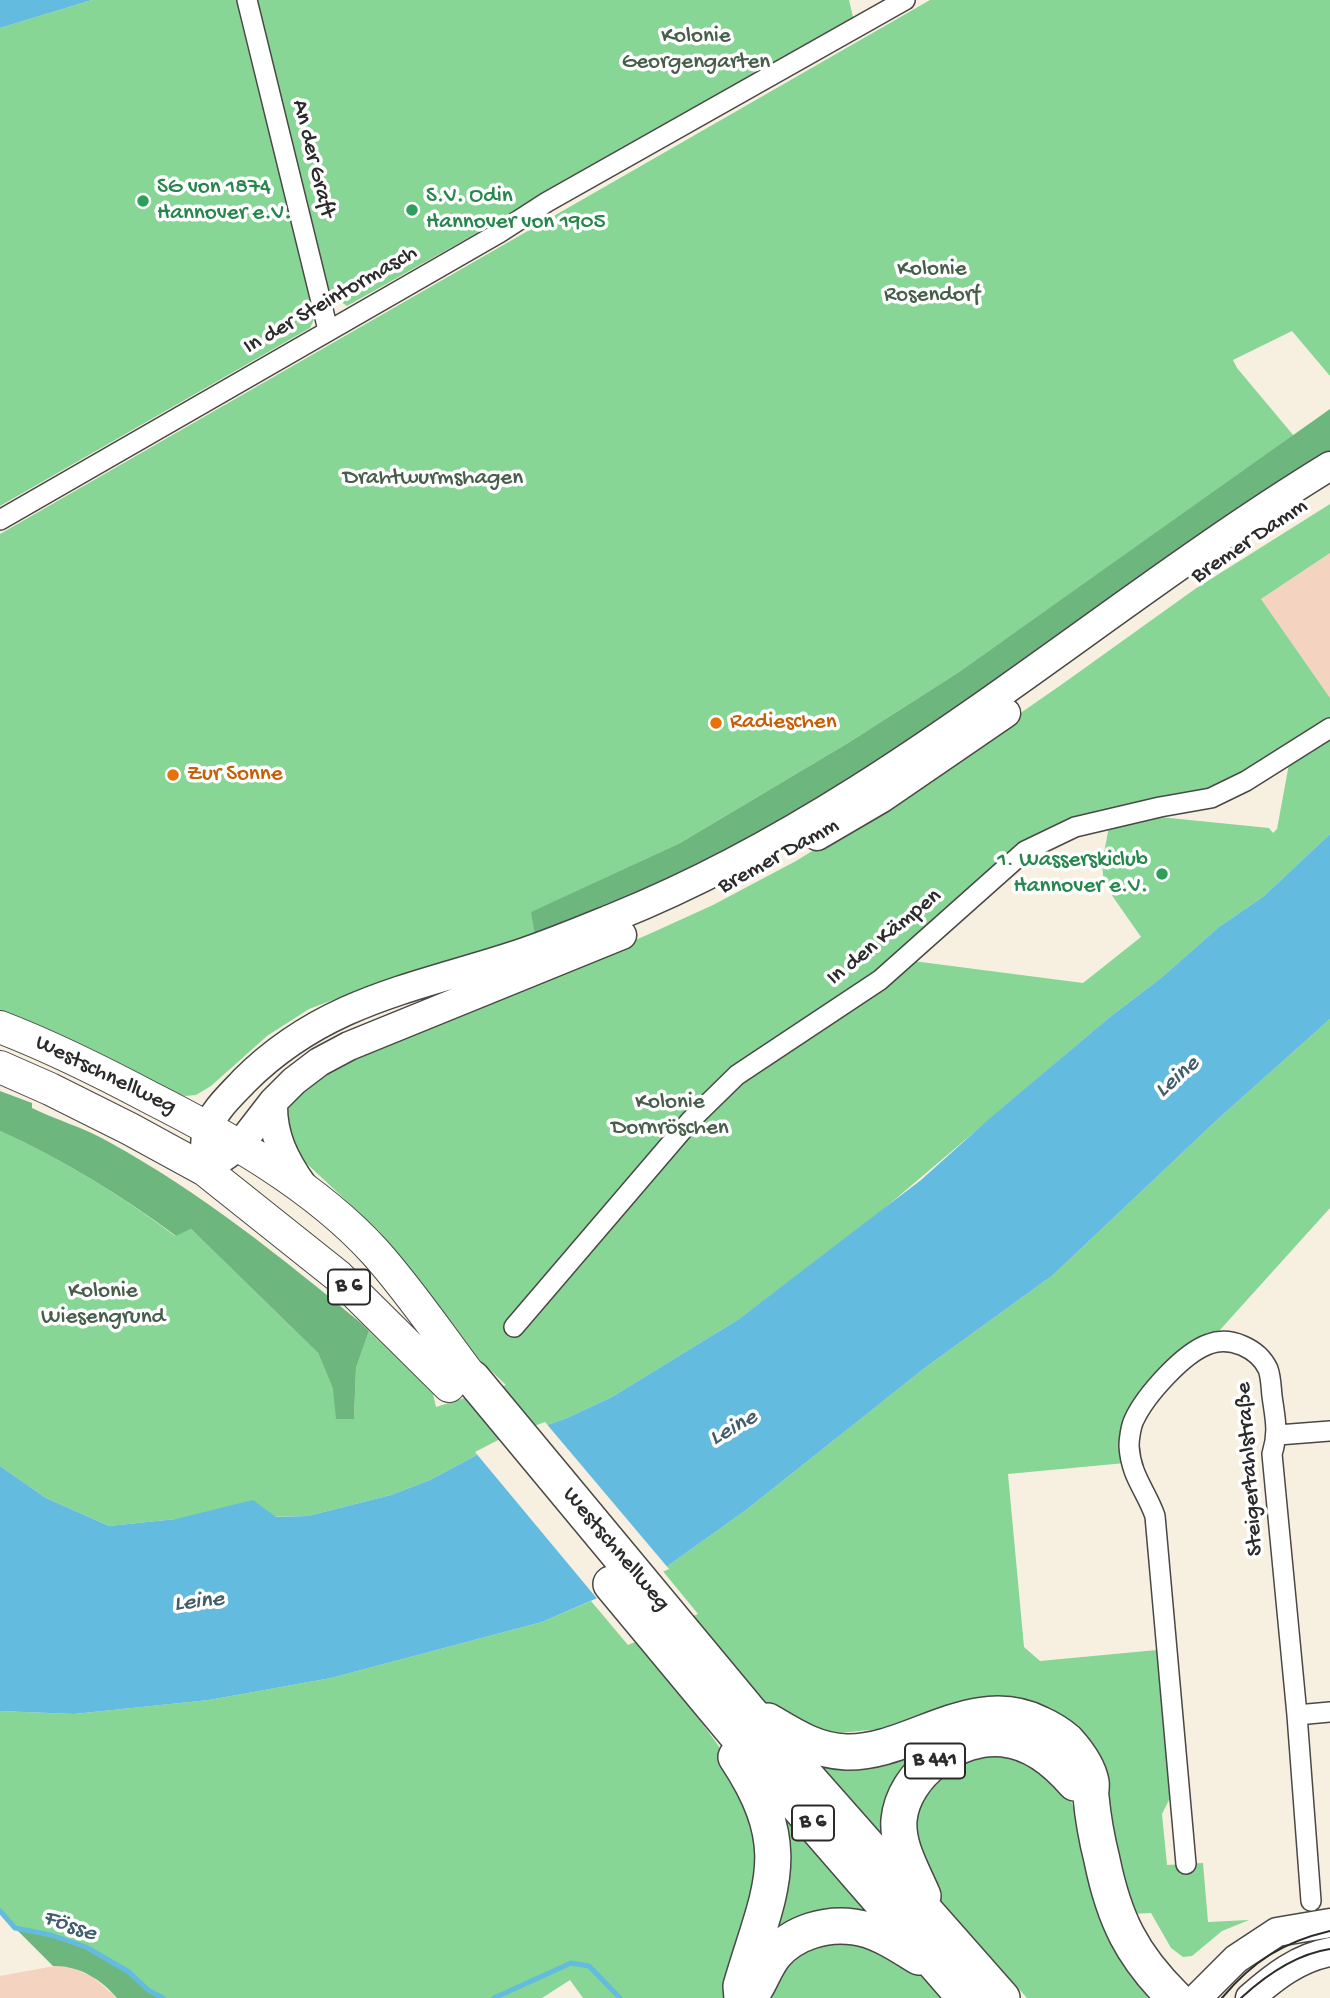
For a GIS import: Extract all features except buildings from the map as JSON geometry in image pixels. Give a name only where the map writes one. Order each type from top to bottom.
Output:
[{"type":"highway","name":"Westschnellweg","points":[[461,1382],[664,1635],[965,1998]]},
{"type":"highway","name":"Westschnellweg","points":[[664,1635],[747,1709],[1002,1998]]},
{"type":"highway","points":[[664,1635],[747,1772],[770,1825],[774,1854],[772,1881],[741,1986],[742,1998]]},
{"type":"highway","points":[[747,1709],[805,1742],[826,1750],[848,1752],[872,1749],[955,1721],[986,1714],[1031,1719],[1066,1740],[1084,1763],[1091,1782],[1090,1795],[1104,1869],[1123,1931],[1136,1954],[1175,1998]]},
{"type":"highway","name":"B 441","points":[[933,1922],[900,1841],[899,1820],[902,1804],[924,1770],[942,1756],[964,1745],[1002,1738],[1028,1745],[1047,1755],[1079,1788],[1090,1795]]},
{"type":"highway","points":[[749,1998],[774,1955],[789,1941],[824,1927],[855,1927],[883,1936],[938,1968]]},
{"type":"main road","name":"Bremer Damm","points":[[556,951],[628,912],[723,868],[839,801],[1004,691],[1220,537],[1330,466]]},
{"type":"main road","name":"Bremer Damm","points":[[205,1170],[239,1146],[273,1102],[294,1081],[320,1062],[522,964],[732,885],[882,798],[1231,553],[1330,489]]},
{"type":"main road","name":"Bremer Damm","points":[[208,1127],[230,1096],[269,1058],[311,1028],[381,995],[522,964]]},
{"type":"main road","name":"Westschnellweg","points":[[0,1027],[44,1045],[208,1127],[306,1192],[374,1251],[461,1382]]},
{"type":"main road","name":"Westschnellweg","points":[[0,1067],[182,1156],[205,1170],[338,1276],[461,1382]]},
{"type":"main road","points":[[162,1104],[196,1111],[219,1104],[230,1096]]},
{"type":"main road","points":[[273,1102],[276,1138],[283,1155],[306,1192]]},
{"type":"main road","points":[[205,1170],[208,1127]]},
{"type":"main road","points":[[1197,1998],[1236,1959],[1277,1932],[1330,1923]]},
{"type":"main road","points":[[1250,1998],[1289,1968],[1307,1958],[1330,1952]]},
{"type":"street","name":"An der Graft","points":[[247,0],[328,330]]},
{"type":"street","name":"In der Steintormasch","points":[[0,520],[499,233],[547,202],[905,0]]},
{"type":"street","name":"In den Kämpen","points":[[514,1327],[691,1121],[737,1075],[880,979],[1025,851],[1075,827],[1211,798],[1247,781],[1330,729]]},
{"type":"street","name":"Steigertahlstraße","points":[[1186,1864],[1155,1516],[1134,1473],[1129,1444],[1133,1421],[1161,1384],[1191,1353],[1210,1343],[1231,1341],[1255,1352],[1266,1366],[1270,1380],[1278,1436],[1272,1454],[1297,1715],[1311,1901]]},
{"type":"street","points":[[1278,1436],[1330,1431]]},
{"type":"street","points":[[1297,1715],[1330,1712]]},
{"type":"shaded area","points":[[1330,553],[1330,698],[1261,599]]},
{"type":"shaded area","points":[[60,1965],[93,1977],[117,1998],[0,1998],[0,1976]]},
{"type":"green space","name":"SG von 1874 Hannover e.V.","points":[[92,0],[242,0],[239,13],[315,317],[310,328],[0,506],[0,28]]},
{"type":"green space","name":"S.V. Odin Hannover von 1905","points":[[255,0],[849,0],[854,21],[347,306],[328,293]]},
{"type":"green space","points":[[930,0],[1330,0],[1330,376],[1292,331],[1233,360],[1294,436],[959,672],[848,743],[680,843],[532,912],[535,936],[383,981],[309,1009],[267,1036],[211,1086],[196,1095],[185,1096],[143,1083],[0,1015],[0,534]]},
{"type":"green space","points":[[1330,409],[1330,451],[887,757],[710,862],[535,936],[531,912],[680,843],[848,743],[959,672]]},
{"type":"green space","points":[[1330,504],[1330,553],[1261,599],[1330,698],[1330,717],[1212,792],[1061,824],[913,961],[1083,983],[1141,937],[1104,884],[1102,864],[1109,826],[1160,817],[1269,828],[1273,833],[1277,829],[1291,753],[1330,728],[1330,834],[1264,896],[1219,927],[873,1218],[739,1319],[612,1397],[567,1418],[505,1440],[430,1480],[391,1495],[308,1516],[176,1519],[109,1526],[46,1498],[0,1466],[0,1131],[46,1153],[90,1179],[175,1236],[191,1229],[318,1353],[333,1389],[354,1418],[356,1368],[369,1331],[433,1394],[436,1407],[506,1385],[472,1353],[380,1232],[291,1149],[285,1109],[321,1073],[647,935],[713,905],[796,861],[895,800],[1195,589]]},
{"type":"green space","points":[[1330,1019],[1330,1208],[1219,1331],[1187,1348],[1159,1377],[1125,1463],[1008,1474],[1024,1647],[1040,1661],[1157,1650],[1170,1798],[1162,1814],[1167,1865],[1203,1863],[1208,1922],[1249,1920],[1222,1931],[1192,1956],[1183,1957],[1171,1948],[1151,1913],[1130,1914],[1107,1818],[950,1706],[879,1729],[830,1734],[769,1707],[746,1686],[686,1619],[698,1614],[662,1570],[746,1510],[926,1367],[1053,1275],[1218,1119]]},
{"type":"green space","points":[[0,1091],[32,1103],[32,1108],[99,1137],[176,1182],[270,1250],[361,1323],[369,1331],[356,1368],[354,1419],[336,1419],[333,1389],[318,1353],[191,1229],[176,1236],[91,1179],[0,1131]]},
{"type":"green space","points":[[591,1601],[628,1645],[642,1639],[740,1776],[764,1847],[728,1998],[583,1998],[570,1980],[542,1998],[163,1998],[148,1990],[129,1972],[86,1947],[51,1935],[15,1928],[0,1911],[0,1711],[74,1714],[209,1700],[331,1678],[542,1622]]},
{"type":"green space","points":[[947,1743],[895,1857],[806,1755]]},
{"type":"green space","points":[[1011,1752],[1066,1789],[1149,1995],[1147,1998],[1027,1998],[936,1896],[921,1870],[913,1820],[933,1780],[970,1756]]},
{"type":"green space","points":[[778,1804],[884,1923],[765,1946]]},
{"type":"green space","points":[[15,1928],[60,1939],[101,1955],[128,1971],[163,1998],[117,1998],[88,1974],[53,1966]]},
{"type":"green space","points":[[819,1942],[863,1943],[907,1964],[945,1998],[763,1998],[780,1968]]},
{"type":"water","points":[[0,0],[92,0],[0,28]]},
{"type":"water","name":"Leine","points":[[1330,834],[1330,1019],[1218,1119],[1053,1275],[926,1367],[746,1510],[662,1570],[542,1622],[331,1678],[209,1700],[74,1714],[0,1711],[0,1466],[46,1498],[109,1526],[176,1519],[253,1500],[276,1517],[308,1516],[391,1495],[430,1480],[505,1440],[567,1418],[612,1397],[739,1319],[921,1180],[1110,1017],[1161,978],[1219,927],[1264,896]]},
{"type":"pier","points":[[545,1422],[669,1569],[599,1601],[475,1452],[504,1437]]},
{"type":"waterway","name":"Fösse","points":[[0,1911],[15,1928],[51,1935],[86,1947],[129,1972],[148,1990],[163,1998]]},
{"type":"waterway","name":"Fösse","points":[[494,1998],[571,1963],[589,1966],[620,1998]]},
{"type":"tram line","points":[[1222,1998],[1257,1963],[1283,1947],[1330,1931]]},
{"type":"tram line","points":[[1241,1998],[1282,1967],[1330,1949]]},
{"type":"place","name":"SG von 1874 Hannover e.V.","points":[[143,201]]},
{"type":"place","name":"S.V. Odin Hannover von 1905","points":[[412,210]]},
{"type":"place","name":"Radieschen","points":[[716,723]]},
{"type":"place","name":"Zur Sonne","points":[[173,775]]},
{"type":"place","name":"1. Wasserskiclub Hannover e.V.","points":[[1162,874]]},
{"type":"park label","name":"Kolonie Georgengarten","points":[[696,50]]},
{"type":"park label","name":"Kolonie Rosendorf","points":[[932,283]]},
{"type":"park label","name":"Drahtwurmshagen","points":[[433,479]]},
{"type":"park label","name":"Kolonie Dornröschen","points":[[670,1116]]},
{"type":"park label","name":"Kolonie Wiesengrund","points":[[103,1305]]}]
